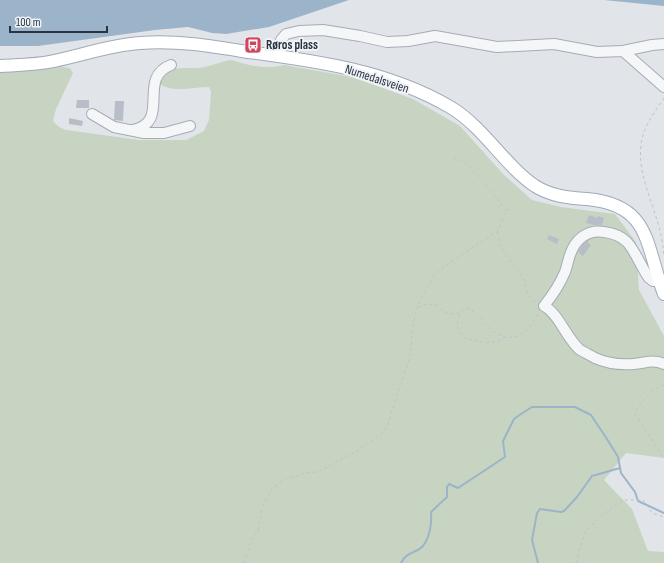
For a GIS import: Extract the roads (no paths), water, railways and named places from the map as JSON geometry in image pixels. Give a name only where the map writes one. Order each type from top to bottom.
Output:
[{"type":"main road","name":"Numedalsveien","points":[[0,66],[43,63],[117,46],[156,42],[199,45],[279,56],[364,72],[392,81],[426,95],[453,109],[466,118],[520,173],[536,187],[554,195],[567,198],[602,201],[626,210],[634,217],[642,228],[664,294]]},
{"type":"street","points":[[279,56],[280,43],[286,34],[299,31],[323,30],[387,42],[404,42],[435,36],[497,47],[554,44],[597,52],[623,51],[664,44]]},
{"type":"street","points":[[623,51],[664,87]]},
{"type":"street","points":[[133,130],[144,127],[150,120],[153,110],[154,82],[165,67],[171,65]]},
{"type":"street","points":[[92,114],[114,127],[153,134],[175,131],[190,126]]},
{"type":"street","points":[[659,280],[656,282],[649,278],[624,239],[610,233],[601,231],[593,232],[581,237],[574,246],[564,274],[544,306],[552,312],[570,338],[580,349],[596,358],[613,364],[635,364],[654,361],[664,364]]},
{"type":"water","points":[[0,0],[349,0],[269,27],[226,34],[212,33],[188,27],[38,46],[0,46]]},
{"type":"water","points":[[604,0],[664,0],[664,6]]},
{"type":"waterway","points":[[401,563],[406,556],[423,546],[430,529],[431,512],[447,497],[447,487],[449,484],[458,488],[505,457],[503,441],[514,419],[532,407],[575,407],[591,415],[618,457],[621,473],[635,492],[638,501],[664,513]]},
{"type":"waterway","points":[[538,563],[532,540],[537,513],[540,509],[561,512],[564,511],[577,497],[592,476],[620,468]]},
{"type":"place","name":"Røros plass","points":[[253,45]]}]
